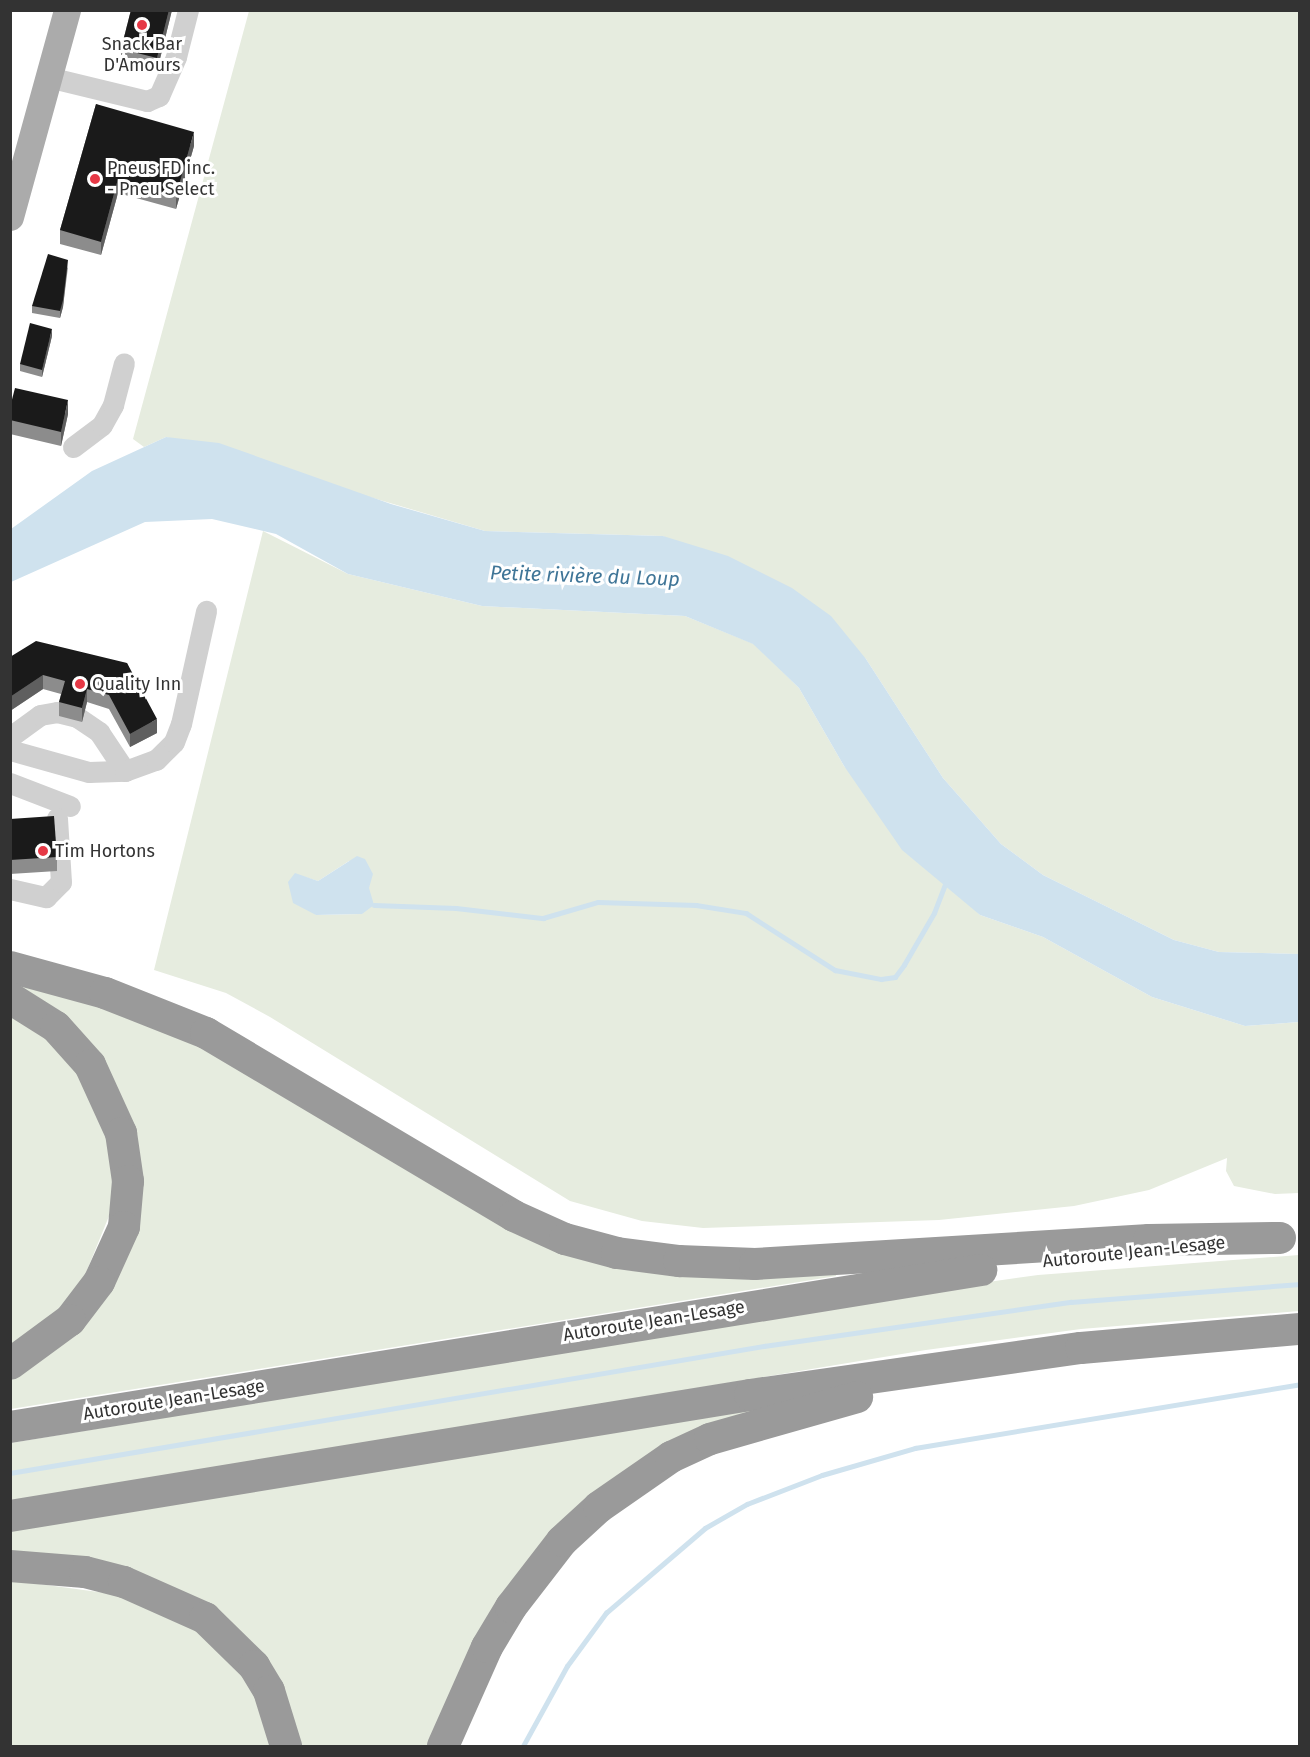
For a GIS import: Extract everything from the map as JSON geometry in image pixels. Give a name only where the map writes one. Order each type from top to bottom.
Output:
[{"type":"highway","points":[[10,967],[105,993],[206,1033],[494,1205],[565,1239],[617,1253],[679,1261],[755,1264],[1149,1240],[1290,1238]]},
{"type":"highway","points":[[10,998],[56,1027],[90,1065],[121,1134],[128,1181],[124,1227],[99,1282],[70,1320],[10,1364]]},
{"type":"highway","name":"Autoroute Jean-Lesage","points":[[10,1427],[889,1283],[1080,1255],[1290,1238]]},
{"type":"highway","points":[[10,1516],[750,1395],[1081,1348],[1299,1329]]},
{"type":"highway","points":[[443,1746],[487,1647],[534,1575],[599,1507],[663,1462],[710,1439],[817,1407],[1081,1348]]},
{"type":"highway","points":[[10,1566],[85,1572],[124,1582],[205,1618],[254,1666],[269,1690],[286,1746]]},
{"type":"main road","points":[[10,218],[67,10]]},
{"type":"lane","points":[[48,77],[147,101],[159,96],[188,10]]},
{"type":"lane","points":[[73,447],[102,425],[113,405],[124,363]]},
{"type":"lane","points":[[10,750],[70,769],[125,771],[156,760],[174,742],[181,724],[206,612]]},
{"type":"lane","points":[[10,737],[40,715],[57,712],[77,717],[99,732],[125,771]]},
{"type":"lane","points":[[10,783],[64,812],[61,882],[45,897],[10,889]]},
{"type":"shaded area","points":[[249,11],[1299,11],[1299,954],[1219,952],[1174,940],[1043,875],[1001,844],[943,778],[866,659],[663,536],[485,531],[166,437],[144,447],[133,439]]},
{"type":"shaded area","points":[[263,531],[348,574],[482,606],[685,616],[754,644],[799,688],[844,766],[980,915],[1043,937],[1152,997],[1245,1026],[1299,1022],[1299,1193],[1275,1194],[1234,1186],[1226,1171],[1227,1158],[1149,1190],[1074,1206],[939,1220],[703,1228],[642,1221],[570,1201],[270,1017],[226,993],[154,970]],"holes":[[[349,861],[372,874],[362,914],[316,915],[295,874],[318,881]]]},
{"type":"shaded area","points":[[10,979],[162,1025],[523,1233],[836,1270],[836,1276],[11,1409],[11,1378],[90,1313],[134,1144]]},
{"type":"shaded area","points":[[11,1013],[44,1034],[67,1058],[100,1111],[115,1173],[109,1216],[83,1280],[61,1307],[11,1347]]},
{"type":"shaded area","points":[[1299,1255],[1299,1311],[1081,1329],[926,1350],[11,1502],[11,1443],[932,1290],[1038,1275]]},
{"type":"shaded area","points":[[764,1408],[584,1503],[432,1746],[297,1746],[237,1633],[11,1556],[11,1531]]},
{"type":"shaded area","points":[[10,1580],[113,1594],[175,1616],[210,1640],[238,1668],[256,1697],[273,1746],[11,1746]]},
{"type":"water","name":"Petite rivière du Loup","points":[[166,437],[219,443],[391,504],[485,531],[663,536],[728,556],[792,588],[831,616],[866,659],[943,778],[1001,844],[1043,875],[1174,940],[1219,952],[1299,954],[1299,1022],[1245,1026],[1152,997],[1043,937],[980,915],[902,850],[844,766],[799,688],[753,644],[685,616],[482,606],[348,574],[276,534],[212,519],[145,522],[11,582],[11,529],[92,471]]},
{"type":"water","points":[[357,856],[365,859],[373,874],[369,888],[374,905],[362,914],[316,915],[293,903],[288,882],[295,873],[318,881]]},
{"type":"building","points":[[131,10],[169,10],[157,58],[121,49]]},
{"type":"building","points":[[96,104],[194,132],[176,196],[118,179],[101,242],[60,230]]},
{"type":"building","points":[[48,254],[68,260],[60,311],[32,306]]},
{"type":"building","points":[[30,323],[52,329],[42,370],[20,364]]},
{"type":"building","points":[[15,388],[68,400],[61,432],[10,420],[10,407]]},
{"type":"building","points":[[36,641],[127,663],[157,719],[130,734],[109,695],[87,689],[82,708],[59,702],[65,681],[43,675],[10,697],[10,657]]},
{"type":"building","points":[[54,816],[57,857],[10,860],[10,819]]},
{"type":"waterway","points":[[374,905],[456,908],[543,918],[598,902],[696,905],[746,913],[835,970],[881,979],[895,977],[904,965],[934,913],[946,881]]},
{"type":"waterway","points":[[10,1473],[764,1346],[1071,1302],[1300,1284]]},
{"type":"waterway","points":[[523,1746],[567,1666],[606,1613],[705,1528],[747,1504],[822,1475],[915,1448],[1300,1384]]},
{"type":"place","name":"Snack Bar D'Amours","points":[[142,25]]},
{"type":"place","name":"Pneus FD inc. - Pneu Select","points":[[95,179]]},
{"type":"place","name":"Quality Inn","points":[[80,684]]},
{"type":"place","name":"Tim Hortons","points":[[43,851]]}]
